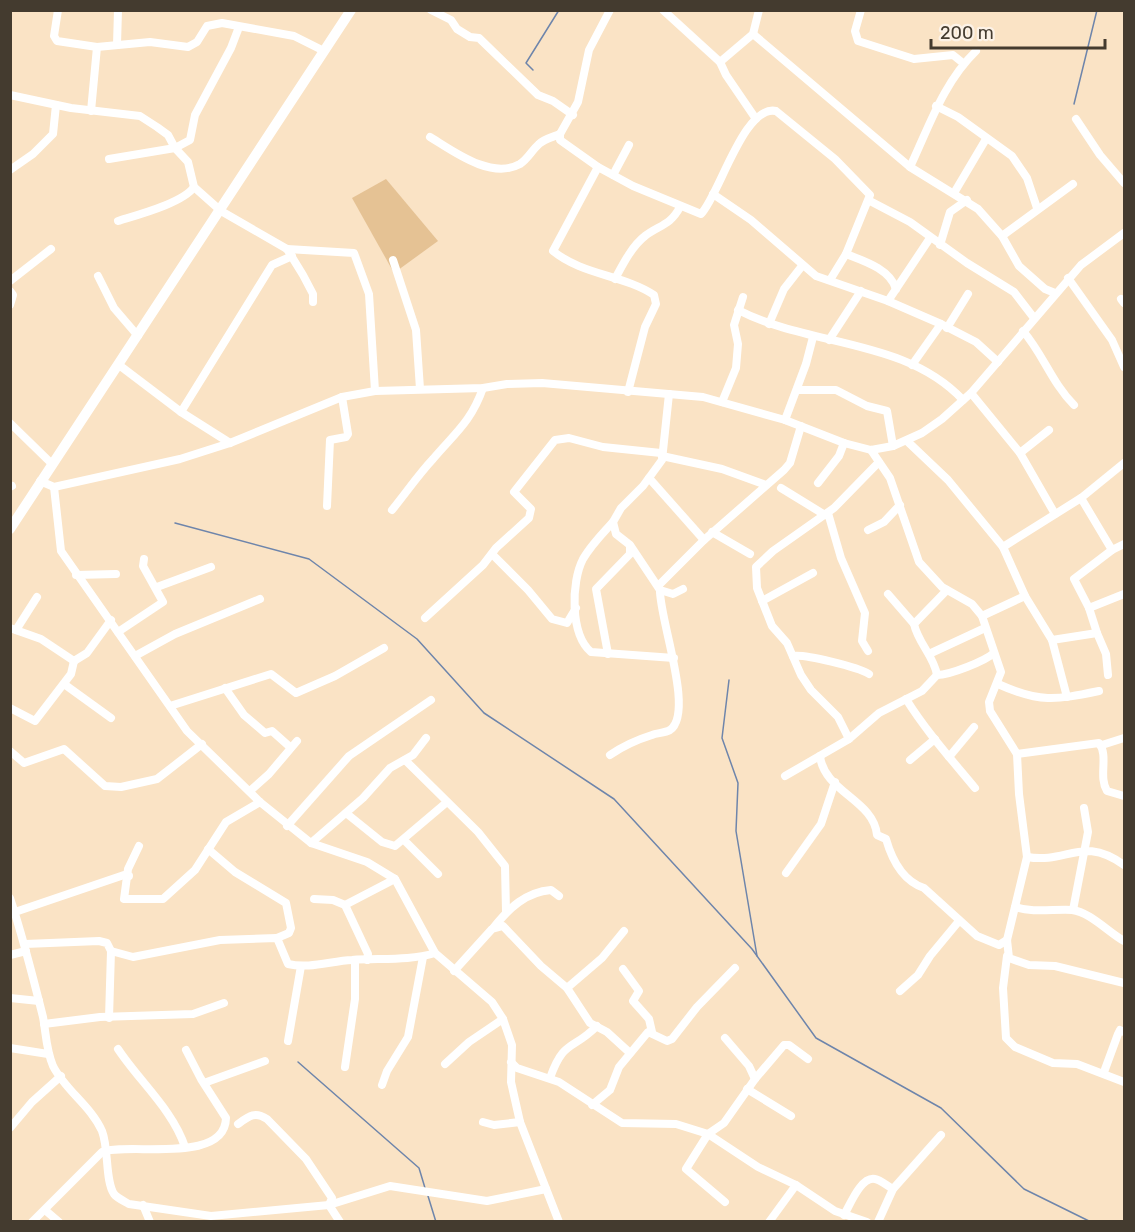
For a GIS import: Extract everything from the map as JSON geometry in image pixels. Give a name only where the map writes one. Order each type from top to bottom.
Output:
[{"type":"main road","points":[[10,529],[51,463],[119,365],[351,10]]},
{"type":"street","points":[[58,10],[54,36],[57,41],[97,47],[150,42],[188,47],[193,46],[203,30],[213,23],[294,36],[324,51]]},
{"type":"street","points":[[117,45],[118,10]]},
{"type":"street","points":[[431,10],[451,20],[457,29],[470,37],[479,39],[538,95],[553,101],[573,115]]},
{"type":"street","points":[[430,137],[464,158],[495,167],[518,165],[531,155],[540,143],[560,134],[573,115],[589,50],[610,10]]},
{"type":"street","points":[[663,10],[720,62],[726,75],[756,118]]},
{"type":"street","points":[[720,62],[753,34],[759,10]]},
{"type":"street","points":[[861,10],[855,31],[858,41],[914,59],[953,55],[963,63]]},
{"type":"street","points":[[109,159],[175,148],[193,135],[195,115],[231,48],[239,27]]},
{"type":"street","points":[[753,34],[910,167],[967,200],[1002,236],[1019,266],[1036,282],[1055,293]]},
{"type":"street","points":[[91,111],[97,47]]},
{"type":"street","points":[[910,167],[936,106],[963,63],[976,51]]},
{"type":"street","points":[[10,95],[91,111],[140,116],[168,135],[175,148],[188,162],[194,187],[221,210],[290,252],[313,294],[313,302]]},
{"type":"street","points":[[10,170],[33,154],[52,134],[56,105]]},
{"type":"street","points":[[936,106],[958,117],[1012,156],[1027,178],[1037,208]]},
{"type":"street","points":[[560,134],[560,140],[598,167],[680,207],[701,214],[743,134],[756,118],[769,111],[776,111],[852,175],[867,191],[870,201],[846,254],[830,280]]},
{"type":"street","points":[[1076,119],[1100,155],[1125,183]]},
{"type":"street","points":[[954,193],[986,139]]},
{"type":"street","points":[[613,174],[629,145]]},
{"type":"street","points":[[598,167],[553,251],[586,268],[654,295],[656,302],[645,327],[628,392]]},
{"type":"street","points":[[1002,236],[1037,208],[1073,184]]},
{"type":"street","points":[[118,221],[164,205],[190,192],[194,187]]},
{"type":"street","points":[[713,194],[750,220],[816,276],[888,301],[944,326],[976,342],[998,362]]},
{"type":"street","points":[[940,245],[950,212],[958,204],[967,200]]},
{"type":"street","points":[[870,201],[910,222],[940,245],[1014,292],[1034,318]]},
{"type":"street","points":[[615,279],[635,246],[644,236],[660,229],[675,217],[680,207]]},
{"type":"street","points":[[40,482],[54,487],[180,459],[230,443],[342,397],[375,391],[483,388],[542,383],[669,394],[722,402],[785,420],[844,443],[871,450],[893,446],[907,441],[942,419],[971,393],[1068,278],[1081,265],[1125,233]]},
{"type":"street","points":[[888,301],[930,238]]},
{"type":"street","points":[[10,281],[51,249]]},
{"type":"street","points":[[181,412],[272,265],[290,252],[354,253],[369,294],[375,391]]},
{"type":"street","points":[[846,254],[890,277],[896,289]]},
{"type":"street","points":[[393,260],[416,330],[420,389]]},
{"type":"street","points":[[769,324],[784,289],[802,266]]},
{"type":"street","points":[[98,276],[114,308],[138,336]]},
{"type":"street","points":[[1068,278],[1112,340],[1125,367]]},
{"type":"street","points":[[10,291],[13,295],[10,305]]},
{"type":"street","points":[[829,340],[845,311],[861,291]]},
{"type":"street","points":[[912,365],[968,294]]},
{"type":"street","points":[[722,402],[736,368],[738,344],[734,325],[743,297]]},
{"type":"street","points":[[738,310],[769,324],[813,337],[886,353],[938,377],[963,400]]},
{"type":"street","points":[[1023,331],[1042,356],[1054,382],[1074,405]]},
{"type":"street","points":[[785,420],[813,337]]},
{"type":"street","points":[[119,365],[181,412],[230,443]]},
{"type":"street","points":[[392,510],[444,446],[462,429],[477,404],[483,388]]},
{"type":"street","points":[[797,390],[836,390],[867,406],[886,411],[893,446]]},
{"type":"street","points":[[971,393],[1020,453],[1055,514]]},
{"type":"street","points":[[669,394],[662,460],[649,478],[621,508],[613,522],[583,559],[577,581],[576,608],[582,645],[591,652],[674,658]]},
{"type":"street","points":[[327,506],[330,440],[346,437],[348,434],[342,397]]},
{"type":"street","points":[[10,423],[51,463]]},
{"type":"street","points":[[659,588],[712,532],[790,463],[801,426]]},
{"type":"street","points":[[1020,453],[1049,430]]},
{"type":"street","points":[[425,618],[529,518],[531,509],[514,492],[555,440],[569,438],[603,447],[662,454],[722,470],[766,485]]},
{"type":"street","points":[[907,441],[948,480],[1003,547],[1025,596],[1052,640],[1067,697]]},
{"type":"street","points":[[818,483],[839,456],[844,443]]},
{"type":"street","points":[[871,450],[890,478],[920,562],[947,590],[972,604],[982,616],[1001,672],[989,702],[990,711],[1017,754],[1019,794],[1027,857],[1007,940],[1009,958],[1003,988],[1006,1038],[1011,1045],[1053,1063],[1077,1064],[1104,1072],[1125,1082]]},
{"type":"street","points":[[849,739],[838,717],[811,690],[787,643],[772,626],[758,588],[756,567],[773,551],[827,514],[879,462]]},
{"type":"street","points":[[1003,547],[1081,498],[1125,464]]},
{"type":"street","points":[[649,478],[704,540]]},
{"type":"street","points":[[54,487],[59,544],[76,575],[111,620],[187,731],[287,826],[311,843],[368,862],[395,879],[435,953],[492,1002],[503,1019],[512,1045],[511,1082],[520,1122],[559,1221]]},
{"type":"street","points":[[781,488],[827,514],[841,558],[866,613],[862,641],[868,651]]},
{"type":"street","points":[[1081,498],[1112,550]]},
{"type":"street","points":[[867,530],[884,522],[900,506]]},
{"type":"street","points":[[610,755],[623,746],[670,729],[678,718],[674,658],[660,607],[659,588],[630,545],[616,534],[613,522]]},
{"type":"street","points":[[712,532],[750,554]]},
{"type":"street","points":[[1108,675],[1106,654],[1089,608],[1074,579],[1112,550],[1125,544]]},
{"type":"street","points":[[608,654],[596,589],[630,554],[630,545]]},
{"type":"street","points":[[492,554],[528,590],[552,619],[567,622],[576,608]]},
{"type":"street","points":[[118,632],[163,602],[157,587],[143,567],[144,558]]},
{"type":"street","points":[[157,587],[211,567]]},
{"type":"street","points":[[762,601],[813,573]]},
{"type":"street","points":[[76,575],[116,574]]},
{"type":"street","points":[[659,588],[673,594],[682,589]]},
{"type":"street","points":[[914,624],[947,590]]},
{"type":"street","points":[[888,594],[914,624],[915,633],[929,654],[937,675]]},
{"type":"street","points":[[1089,608],[1125,594]]},
{"type":"street","points":[[982,616],[1025,596]]},
{"type":"street","points":[[37,597],[13,629],[41,639],[74,661]]},
{"type":"street","points":[[135,656],[175,634],[260,599]]},
{"type":"street","points":[[10,708],[35,721],[71,674],[74,661],[87,653],[111,620]]},
{"type":"street","points":[[929,654],[985,628]]},
{"type":"street","points":[[1052,640],[1097,633]]},
{"type":"street","points":[[170,706],[271,674],[296,693],[335,676],[384,648]]},
{"type":"street","points":[[937,675],[946,675],[987,659],[994,652]]},
{"type":"street","points":[[793,656],[804,655],[830,663],[858,667],[869,674]]},
{"type":"street","points":[[784,776],[849,739],[879,713],[928,686],[937,675]]},
{"type":"street","points":[[64,684],[111,718]]},
{"type":"street","points":[[998,684],[1039,699],[1099,691]]},
{"type":"street","points":[[225,688],[244,714],[265,733],[272,731],[290,747]]},
{"type":"street","points":[[906,699],[975,788]]},
{"type":"street","points":[[287,826],[349,756],[431,700]]},
{"type":"street","points":[[949,757],[974,727]]},
{"type":"street","points":[[311,843],[346,813],[390,768],[405,760],[426,738]]},
{"type":"street","points":[[1017,754],[1095,743],[1102,746],[1125,738]]},
{"type":"street","points":[[910,760],[935,739]]},
{"type":"street","points":[[250,791],[269,774],[297,741]]},
{"type":"street","points":[[10,751],[24,763],[64,749],[105,786],[113,788],[156,779],[202,744]]},
{"type":"street","points":[[1102,746],[1104,787],[1107,791],[1125,796]]},
{"type":"street","points":[[820,756],[823,768],[835,782],[837,788],[871,815],[877,835],[886,839],[890,852],[905,876],[914,885],[924,888],[977,936],[999,945],[1009,958],[1029,965],[1055,966],[1125,983]]},
{"type":"street","points":[[405,760],[478,832],[505,866],[507,912]]},
{"type":"street","points":[[786,873],[821,824],[835,782]]},
{"type":"street","points":[[139,846],[128,869],[129,876],[122,894],[124,899],[163,898],[195,870],[226,822],[260,802]]},
{"type":"street","points":[[346,813],[382,842],[395,846],[447,802]]},
{"type":"street","points":[[1073,910],[1077,898],[1077,879],[1088,832],[1084,808]]},
{"type":"street","points":[[404,840],[438,874]]},
{"type":"street","points":[[111,951],[133,957],[220,940],[278,938],[289,933],[291,928],[286,903],[235,872],[208,849]]},
{"type":"street","points":[[1027,857],[1039,859],[1084,849],[1103,852],[1125,865]]},
{"type":"street","points":[[15,912],[86,886],[124,875],[129,876]]},
{"type":"street","points":[[345,905],[395,879]]},
{"type":"street","points":[[454,971],[507,912],[523,898],[551,890],[558,896]]},
{"type":"street","points":[[10,898],[39,1001],[48,1054],[54,1068],[93,1115],[108,1150],[114,1194],[129,1204],[211,1216],[269,1216],[329,1205],[390,1186],[487,1201],[546,1188]]},
{"type":"street","points":[[314,898],[333,900],[345,905],[368,954],[367,960]]},
{"type":"street","points":[[1015,907],[1032,910],[1073,910],[1094,920],[1125,940]]},
{"type":"street","points":[[900,991],[918,975],[930,956],[959,921]]},
{"type":"street","points":[[492,929],[503,926],[541,966],[567,988],[590,1023],[630,1053]]},
{"type":"street","points":[[567,988],[602,958],[624,931]]},
{"type":"street","points":[[278,938],[288,964],[301,966],[355,960],[423,957],[435,953]]},
{"type":"street","points":[[10,955],[25,948],[58,940],[107,943],[111,951],[109,1018]]},
{"type":"street","points":[[999,945],[1007,940]]},
{"type":"street","points":[[382,1085],[387,1071],[408,1037],[423,957]]},
{"type":"street","points":[[345,1067],[355,999],[355,960]]},
{"type":"street","points":[[288,1041],[301,966]]},
{"type":"street","points":[[623,969],[639,991],[633,1001],[649,1019],[652,1032],[667,1041],[672,1039],[697,1007],[735,968]]},
{"type":"street","points":[[10,998],[39,1001]]},
{"type":"street","points":[[44,1024],[193,1014],[224,1003]]},
{"type":"street","points":[[445,1064],[468,1042],[503,1019]]},
{"type":"street","points":[[550,1077],[557,1057],[564,1049],[597,1026]]},
{"type":"street","points":[[1104,1072],[1120,1030],[1125,1032]]},
{"type":"street","points":[[592,1105],[610,1090],[619,1067],[652,1032]]},
{"type":"street","points":[[725,1038],[749,1066],[754,1078]]},
{"type":"street","points":[[725,1202],[686,1169],[708,1134],[723,1123],[754,1078],[784,1045],[789,1045],[808,1059]]},
{"type":"street","points":[[10,1048],[48,1054]]},
{"type":"street","points":[[118,1049],[176,1127],[185,1147]]},
{"type":"street","points":[[32,1221],[83,1170],[108,1150],[158,1151],[185,1147],[214,1138],[226,1126],[226,1118],[186,1050]]},
{"type":"street","points":[[204,1083],[265,1061]]},
{"type":"street","points":[[511,1062],[517,1068],[550,1077],[622,1123],[676,1124],[708,1134],[758,1167],[796,1185],[844,1215],[862,1221]]},
{"type":"street","points":[[10,1128],[32,1102],[61,1076]]},
{"type":"street","points":[[747,1089],[791,1116]]},
{"type":"street","points":[[238,1124],[255,1114],[267,1119],[314,1169],[332,1198],[329,1205]]},
{"type":"street","points":[[483,1122],[494,1125],[520,1122]]},
{"type":"street","points":[[878,1221],[892,1189],[941,1135]]},
{"type":"street","points":[[844,1215],[856,1193],[868,1179],[874,1178],[892,1189]]},
{"type":"street","points":[[769,1221],[796,1185]]},
{"type":"street","points":[[143,1205],[150,1221]]},
{"type":"street","points":[[329,1205],[340,1221]]},
{"type":"street","points":[[45,1210],[59,1221]]},
{"type":"shaded area","points":[[386,179],[438,241],[394,273],[352,198]]},
{"type":"waterway","points":[[533,70],[526,63],[559,10]]},
{"type":"waterway","points":[[1074,104],[1097,10]]},
{"type":"waterway","points":[[175,523],[309,559],[417,639],[484,713],[614,799],[752,949],[816,1038],[941,1108],[1024,1189],[1091,1222]]},
{"type":"waterway","points":[[729,680],[722,738],[738,783],[736,831],[757,956]]},
{"type":"waterway","points":[[298,1062],[419,1168],[425,1188]]},
{"type":"waterway","points":[[428,1196],[436,1222]]}]
